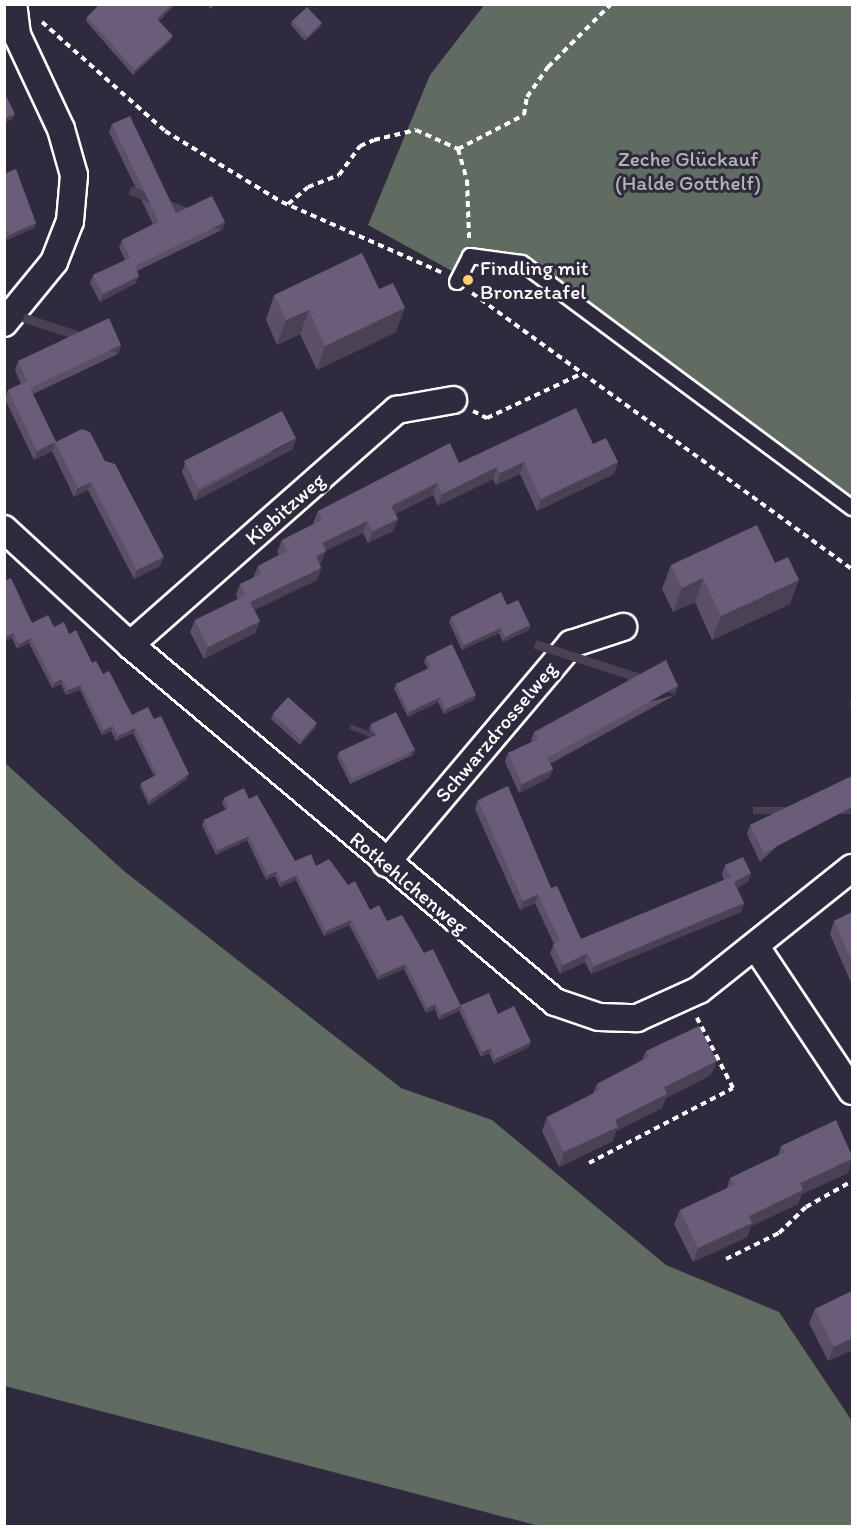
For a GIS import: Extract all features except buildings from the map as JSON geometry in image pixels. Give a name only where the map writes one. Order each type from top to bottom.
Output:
[{"type":"street","points":[[4,323],[54,262],[70,221],[74,175],[62,129],[17,35],[22,10]]},
{"type":"street","name":"Kiebitzweg","points":[[130,645],[397,410],[453,400]]},
{"type":"street","name":"Rotkehlchenweg","points":[[4,529],[130,645],[386,863],[555,1002],[599,1017],[637,1018],[686,996],[756,948],[852,868]]},
{"type":"street","name":"Schwarzdrosselweg","points":[[386,863],[571,644],[623,627]]},
{"type":"street","points":[[756,948],[852,1091]]},
{"type":"lane","points":[[458,282],[470,256],[522,263],[852,508]]},
{"type":"path","points":[[458,149],[524,115],[527,97],[548,67],[611,4]]},
{"type":"path","points":[[22,10],[165,131],[288,204],[412,255],[458,282],[581,374],[852,569]]},
{"type":"path","points":[[288,204],[308,187],[339,175],[360,146],[374,140],[416,130],[458,149],[467,180],[470,256]]},
{"type":"path","points":[[453,400],[488,418],[581,374]]},
{"type":"path","points":[[589,1163],[733,1088],[686,996]]},
{"type":"path","points":[[726,1259],[779,1233],[806,1207],[852,1181]]},
{"type":"green space","name":"Zeche Glückauf (Halde Gotthelf)","points":[[485,4],[852,5],[852,497],[525,255],[464,248],[452,271],[368,225],[430,75]]},
{"type":"green space","points":[[4,762],[124,871],[401,1088],[492,1120],[666,1265],[779,1312],[852,1421],[852,1526],[539,1526],[5,1386]]},
{"type":"place","name":"Findling mit Bronzetafel","points":[[468,280]]}]
